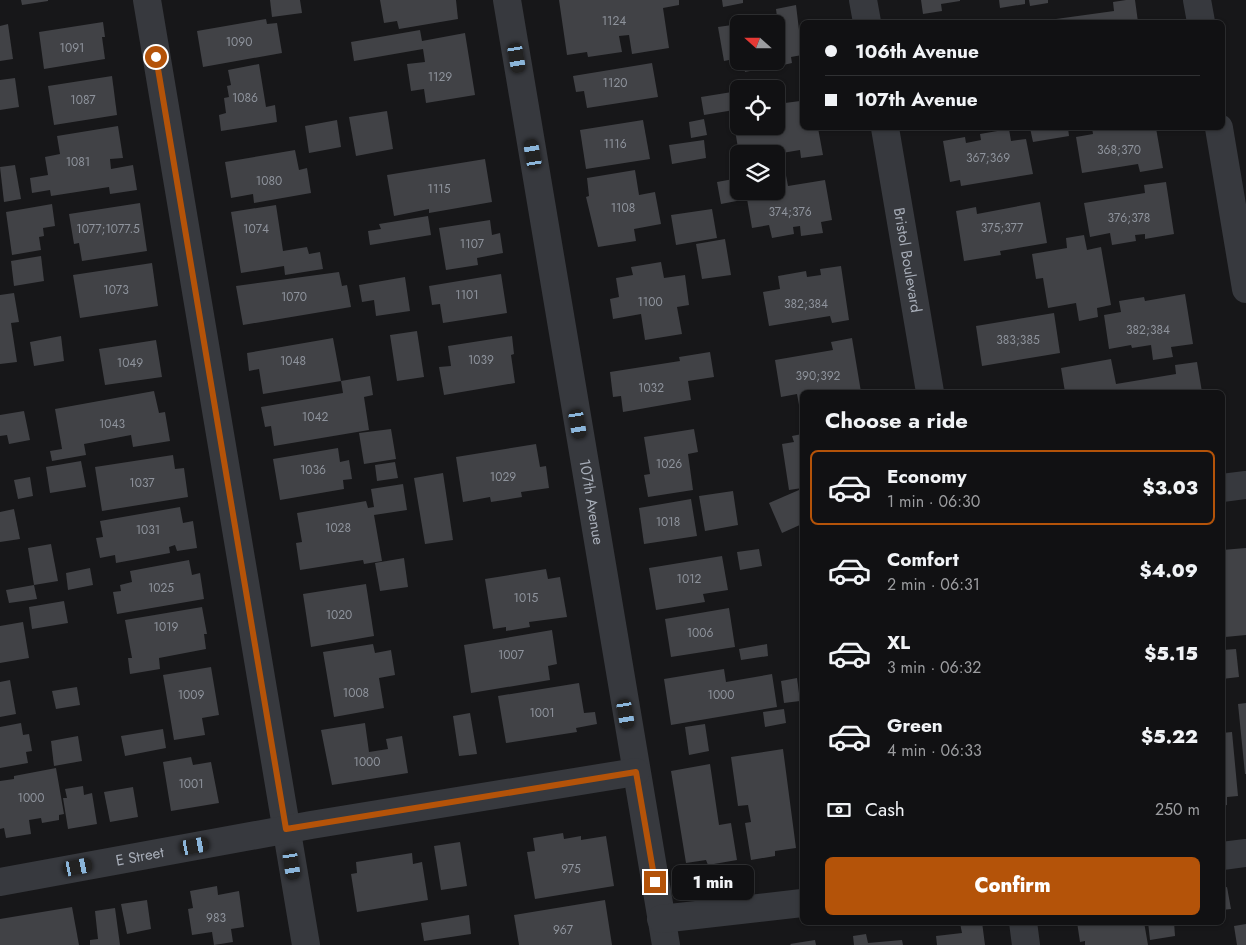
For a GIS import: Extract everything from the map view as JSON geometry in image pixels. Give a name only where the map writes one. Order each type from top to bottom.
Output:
[{"type":"street","points":[[147,0],[306,945]]},
{"type":"street","name":"107th Avenue","points":[[507,0],[663,932]]},
{"type":"street","points":[[863,0],[867,20]]},
{"type":"street","points":[[1197,0],[1201,20]]},
{"type":"street","name":"Bristol Boulevard","points":[[885,130],[930,390]]},
{"type":"street","points":[[1218,130],[1246,289]]},
{"type":"street","points":[[1225,488],[1246,485]]},
{"type":"street","name":"E Street","points":[[0,882],[286,829],[636,772]]},
{"type":"street","points":[[1225,856],[1246,853]]},
{"type":"street","points":[[663,932],[800,903]]},
{"type":"street","points":[[1023,925],[1026,945]]},
{"type":"building","points":[[21,0],[48,0],[48,1],[22,5]]},
{"type":"building","points":[[270,0],[300,0],[302,13],[272,17]]},
{"type":"building","points":[[380,0],[456,0],[458,19],[399,29],[397,21],[384,23]]},
{"type":"building","points":[[559,0],[679,0],[679,5],[663,8],[669,48],[632,54],[629,35],[619,36],[622,52],[588,57],[587,52],[567,55]]},
{"type":"building","points":[[722,0],[743,0],[743,3],[723,7]]},
{"type":"building","points":[[921,0],[960,1],[941,4],[942,11],[923,14]]},
{"type":"building","points":[[999,0],[1025,0],[1025,4],[1000,8]]},
{"type":"building","points":[[1029,0],[1048,0],[1048,3],[1030,6]]},
{"type":"building","points":[[1135,0],[1138,20],[1056,20],[1114,11],[1113,2]]},
{"type":"building","points":[[796,5],[800,55],[791,57],[792,63],[785,65],[785,15],[777,15],[776,9]]},
{"type":"building","points":[[266,19],[267,24],[277,23],[282,53],[203,67],[197,31]]},
{"type":"building","points":[[103,22],[105,37],[102,37],[105,59],[44,69],[39,32]]},
{"type":"building","points":[[8,24],[13,59],[0,61],[0,26]]},
{"type":"building","points":[[730,25],[730,60],[724,61],[718,27]]},
{"type":"building","points":[[420,30],[422,41],[465,33],[475,95],[426,103],[424,89],[411,91],[407,64],[425,62],[423,49],[354,61],[351,42]]},
{"type":"building","points":[[652,63],[658,97],[587,108],[584,91],[576,92],[573,76]]},
{"type":"building","points":[[259,64],[266,107],[275,105],[277,122],[221,131],[219,115],[226,113],[224,98],[229,97],[227,86],[231,85],[228,70]]},
{"type":"building","points":[[112,76],[117,115],[54,125],[48,86]]},
{"type":"building","points":[[15,78],[19,107],[0,110],[0,80]]},
{"type":"building","points":[[730,92],[730,111],[704,115],[701,97]]},
{"type":"building","points":[[800,101],[800,130],[818,130],[823,155],[801,158],[800,150],[785,152],[785,145],[738,145],[736,135],[785,135],[785,103]]},
{"type":"building","points":[[387,111],[393,149],[356,156],[349,117]]},
{"type":"building","points":[[704,119],[707,135],[691,138],[689,122]]},
{"type":"building","points":[[337,120],[341,147],[309,153],[305,126]]},
{"type":"building","points":[[643,120],[650,159],[586,169],[580,130]]},
{"type":"building","points":[[118,126],[123,158],[110,159],[111,169],[133,165],[137,190],[110,194],[109,187],[51,196],[50,190],[32,193],[30,178],[48,175],[45,157],[60,154],[57,136]]},
{"type":"building","points":[[1009,130],[1011,141],[1026,139],[1033,174],[961,186],[960,180],[950,182],[943,141],[965,137],[966,143],[981,140],[980,134]]},
{"type":"building","points":[[1030,130],[1068,130],[1069,136],[1033,142]]},
{"type":"building","points":[[1092,130],[1156,130],[1163,168],[1140,172],[1138,164],[1082,173],[1076,137],[1093,134]]},
{"type":"building","points":[[704,140],[706,158],[672,164],[669,145]]},
{"type":"building","points":[[295,150],[299,170],[307,168],[311,193],[254,203],[253,194],[231,198],[225,162]]},
{"type":"building","points":[[485,159],[492,202],[429,213],[429,209],[394,216],[387,175]]},
{"type":"building","points":[[15,165],[21,199],[4,202],[0,167]]},
{"type":"building","points":[[635,170],[639,195],[655,192],[661,224],[634,229],[636,241],[598,247],[586,197],[589,196],[587,178]]},
{"type":"building","points":[[785,170],[788,186],[825,180],[832,220],[821,222],[823,233],[801,236],[800,226],[793,227],[794,234],[772,238],[769,225],[752,228],[747,200],[785,200]]},
{"type":"building","points":[[730,180],[730,200],[742,200],[721,204],[717,182]]},
{"type":"building","points":[[1166,182],[1174,234],[1145,239],[1145,234],[1135,235],[1136,241],[1112,245],[1110,233],[1090,237],[1084,203],[1145,193],[1144,185]]},
{"type":"building","points":[[1040,202],[1047,243],[1000,251],[1001,255],[964,261],[956,211],[976,207],[977,214]]},
{"type":"building","points":[[140,203],[147,251],[82,261],[79,243],[74,244],[69,214]]},
{"type":"building","points":[[52,204],[55,226],[43,228],[44,236],[39,237],[41,250],[12,255],[6,212]]},
{"type":"building","points":[[276,205],[283,251],[307,247],[309,254],[320,252],[323,269],[285,275],[284,266],[241,273],[231,212]]},
{"type":"building","points":[[712,209],[717,238],[676,245],[671,215]]},
{"type":"building","points":[[428,216],[431,235],[370,245],[368,231],[381,229],[379,224]]},
{"type":"building","points":[[490,220],[492,235],[500,233],[503,253],[477,258],[478,265],[446,270],[439,228]]},
{"type":"building","points":[[1084,235],[1087,250],[1101,247],[1111,305],[1097,308],[1098,317],[1079,321],[1076,303],[1048,308],[1043,278],[1036,279],[1032,254],[1067,248],[1066,238]]},
{"type":"building","points":[[725,239],[731,275],[702,279],[696,244]]},
{"type":"building","points":[[41,256],[44,281],[14,286],[11,261]]},
{"type":"building","points":[[661,262],[664,278],[685,275],[689,305],[677,307],[682,334],[645,340],[641,314],[613,319],[610,299],[619,297],[616,278],[633,275],[631,267]]},
{"type":"building","points":[[152,263],[158,306],[80,318],[73,275]]},
{"type":"building","points":[[841,266],[849,320],[832,323],[830,316],[769,326],[763,292],[780,289],[778,276],[806,271],[807,277],[821,275],[820,269]]},
{"type":"building","points":[[339,272],[342,286],[347,285],[351,307],[243,325],[236,286]]},
{"type":"building","points":[[501,274],[507,313],[443,323],[440,304],[432,305],[429,286]]},
{"type":"building","points":[[405,277],[410,311],[376,316],[374,300],[362,302],[359,285]]},
{"type":"building","points":[[14,293],[19,322],[11,323],[17,362],[0,364],[0,295]]},
{"type":"building","points":[[1185,294],[1193,344],[1171,347],[1173,357],[1153,360],[1151,345],[1132,348],[1131,345],[1109,349],[1104,315],[1121,312],[1119,301],[1144,297],[1145,301]]},
{"type":"building","points":[[1054,313],[1060,353],[982,366],[976,326]]},
{"type":"building","points":[[417,331],[424,377],[397,381],[390,335]]},
{"type":"building","points":[[61,336],[64,361],[34,366],[30,342]]},
{"type":"building","points":[[512,336],[514,354],[511,355],[515,383],[444,395],[439,367],[451,366],[448,346]]},
{"type":"building","points":[[333,338],[341,381],[263,394],[259,369],[249,371],[247,353]]},
{"type":"building","points":[[852,338],[861,390],[800,390],[800,405],[797,394],[781,397],[775,360],[833,350],[831,342]]},
{"type":"building","points":[[156,340],[162,377],[105,385],[99,349]]},
{"type":"building","points":[[710,352],[714,377],[688,381],[691,400],[623,412],[621,396],[613,397],[610,372],[680,361],[679,357]]},
{"type":"building","points":[[1111,359],[1116,384],[1176,374],[1175,365],[1197,362],[1202,390],[1065,390],[1061,368]]},
{"type":"building","points":[[370,376],[373,395],[364,397],[369,430],[274,446],[271,426],[265,427],[261,407],[343,393],[341,381]]},
{"type":"building","points":[[154,391],[159,413],[165,412],[170,441],[133,447],[131,435],[84,444],[86,455],[52,461],[50,451],[62,449],[55,409]]},
{"type":"building","points":[[24,411],[30,440],[9,444],[7,435],[0,436],[0,415]]},
{"type":"building","points":[[391,429],[396,459],[364,464],[359,433]]},
{"type":"building","points":[[694,429],[698,452],[688,454],[693,490],[648,497],[644,475],[650,474],[644,437]]},
{"type":"building","points":[[800,434],[800,488],[789,490],[782,444],[794,442],[792,436]]},
{"type":"building","points":[[536,444],[540,467],[546,466],[549,488],[521,492],[522,497],[491,502],[490,497],[463,502],[456,457]]},
{"type":"building","points":[[338,448],[340,462],[349,460],[352,479],[343,480],[344,489],[280,500],[273,459]]},
{"type":"building","points":[[173,455],[175,469],[184,468],[188,497],[102,511],[95,467]]},
{"type":"building","points":[[81,461],[86,487],[50,493],[46,467]]},
{"type":"building","points":[[395,462],[398,478],[377,481],[375,465]]},
{"type":"building","points":[[443,473],[453,540],[425,544],[414,478]]},
{"type":"building","points":[[30,477],[33,496],[18,499],[14,480]]},
{"type":"building","points":[[403,484],[407,510],[374,515],[382,561],[364,564],[363,560],[300,570],[296,543],[302,542],[297,513],[366,501],[368,508],[374,507],[371,489]]},
{"type":"building","points":[[799,490],[800,525],[782,533],[769,503]]},
{"type":"building","points":[[733,491],[738,525],[705,531],[699,496]]},
{"type":"building","points":[[691,499],[697,536],[644,544],[639,508]]},
{"type":"building","points":[[180,507],[183,523],[193,521],[197,548],[177,551],[175,545],[169,547],[170,553],[116,563],[115,555],[100,558],[96,538],[103,537],[100,521]]},
{"type":"building","points":[[14,509],[20,539],[0,542],[0,512]]},
{"type":"building","points":[[51,544],[58,581],[34,585],[28,548]]},
{"type":"building","points":[[1246,548],[1246,635],[1225,637],[1225,550]]},
{"type":"building","points":[[759,549],[762,566],[740,570],[737,552]]},
{"type":"building","points":[[722,556],[728,590],[703,594],[705,602],[656,610],[649,568]]},
{"type":"building","points":[[404,558],[408,587],[380,591],[375,563]]},
{"type":"building","points":[[189,560],[192,575],[200,573],[204,599],[117,614],[113,592],[121,591],[120,585],[132,582],[130,571]]},
{"type":"building","points":[[90,568],[93,585],[68,590],[66,573]]},
{"type":"building","points":[[546,569],[548,579],[560,577],[567,617],[529,622],[530,627],[506,631],[506,627],[493,629],[485,579]]},
{"type":"building","points":[[366,584],[374,636],[311,647],[303,594]]},
{"type":"building","points":[[34,585],[37,599],[9,603],[6,590]]},
{"type":"building","points":[[64,601],[68,623],[32,629],[29,607]]},
{"type":"building","points":[[202,607],[207,634],[204,634],[206,649],[159,658],[160,669],[130,674],[128,658],[132,658],[125,620]]},
{"type":"building","points":[[729,608],[735,647],[671,657],[665,619]]},
{"type":"building","points":[[23,622],[29,658],[0,663],[0,626]]},
{"type":"building","points":[[552,630],[557,664],[548,666],[550,680],[471,693],[464,645]]},
{"type":"building","points":[[373,644],[375,653],[391,650],[395,675],[379,678],[384,708],[334,717],[323,652]]},
{"type":"building","points":[[767,644],[768,656],[741,660],[739,649]]},
{"type":"building","points":[[1236,649],[1239,677],[1225,679],[1225,650]]},
{"type":"building","points":[[211,667],[219,715],[202,718],[205,735],[174,740],[163,675]]},
{"type":"building","points":[[724,669],[726,682],[772,674],[777,707],[671,725],[664,679]]},
{"type":"building","points":[[797,678],[800,701],[784,703],[781,681]]},
{"type":"building","points":[[10,680],[16,714],[0,717],[0,682]]},
{"type":"building","points":[[579,683],[584,713],[595,712],[597,724],[576,728],[577,732],[506,743],[498,696]]},
{"type":"building","points":[[77,687],[80,705],[56,709],[52,691]]},
{"type":"building","points":[[1246,703],[1246,774],[1245,774],[1238,704]]},
{"type":"building","points":[[784,709],[786,723],[765,727],[763,712]]},
{"type":"building","points":[[470,713],[477,754],[459,756],[453,716]]},
{"type":"building","points":[[21,723],[23,735],[29,734],[32,751],[26,752],[28,763],[0,768],[0,727]]},
{"type":"building","points":[[365,723],[369,752],[388,749],[386,739],[402,736],[408,773],[332,785],[321,730]]},
{"type":"building","points":[[705,724],[709,751],[689,755],[685,727]]},
{"type":"building","points":[[163,729],[166,748],[125,756],[121,736]]},
{"type":"building","points":[[1232,732],[1238,796],[1227,797],[1227,805],[1225,805],[1225,733]]},
{"type":"building","points":[[78,736],[82,761],[54,766],[51,741]]},
{"type":"building","points":[[783,749],[796,848],[775,851],[775,856],[751,860],[745,823],[751,822],[748,805],[738,806],[731,757]]},
{"type":"building","points":[[191,757],[193,765],[211,762],[219,803],[171,811],[163,762]]},
{"type":"building","points":[[710,764],[719,825],[731,823],[737,860],[708,865],[706,860],[686,863],[671,771]]},
{"type":"building","points":[[56,768],[64,814],[59,815],[59,820],[42,823],[41,818],[29,820],[31,834],[6,838],[4,828],[0,829],[0,781],[14,779],[14,776]]},
{"type":"building","points":[[83,786],[84,795],[92,793],[97,824],[68,829],[63,798],[67,798],[65,789]]},
{"type":"building","points":[[133,787],[138,817],[110,822],[104,792]]},
{"type":"building","points":[[563,833],[564,839],[581,836],[581,840],[606,836],[614,886],[535,899],[527,852],[535,851],[533,838]]},
{"type":"building","points":[[460,842],[467,886],[441,890],[434,846]]},
{"type":"building","points":[[412,853],[413,864],[422,862],[428,900],[357,912],[351,874],[357,873],[356,862]]},
{"type":"building","points":[[217,886],[218,895],[239,891],[244,927],[231,929],[233,942],[214,945],[212,932],[192,935],[188,909],[193,908],[190,891]]},
{"type":"building","points":[[1225,887],[1227,887],[1231,909],[1225,910]]},
{"type":"building","points":[[147,900],[151,929],[127,934],[121,904]]},
{"type":"building","points":[[605,900],[612,945],[519,945],[514,915]]},
{"type":"building","points":[[72,907],[79,945],[0,945],[0,919]]},
{"type":"building","points":[[115,908],[120,945],[90,945],[90,940],[98,939],[95,911]]},
{"type":"building","points":[[469,915],[471,934],[424,941],[421,923]]},
{"type":"building","points":[[1246,924],[1246,945],[1237,945],[1234,926]]},
{"type":"building","points":[[960,925],[982,925],[985,945],[937,945],[936,936],[962,933]]},
{"type":"building","points":[[1077,925],[1145,925],[1148,945],[1085,945],[1085,941],[1080,942]]},
{"type":"building","points":[[1148,925],[1174,925],[1175,936],[1150,940]]},
{"type":"building","points":[[866,934],[868,943],[902,940],[903,945],[854,945],[853,936]]},
{"type":"building","points":[[815,940],[816,945],[790,944]]},
{"type":"route","points":[[156,57],[286,829],[636,772],[655,882]]}]
